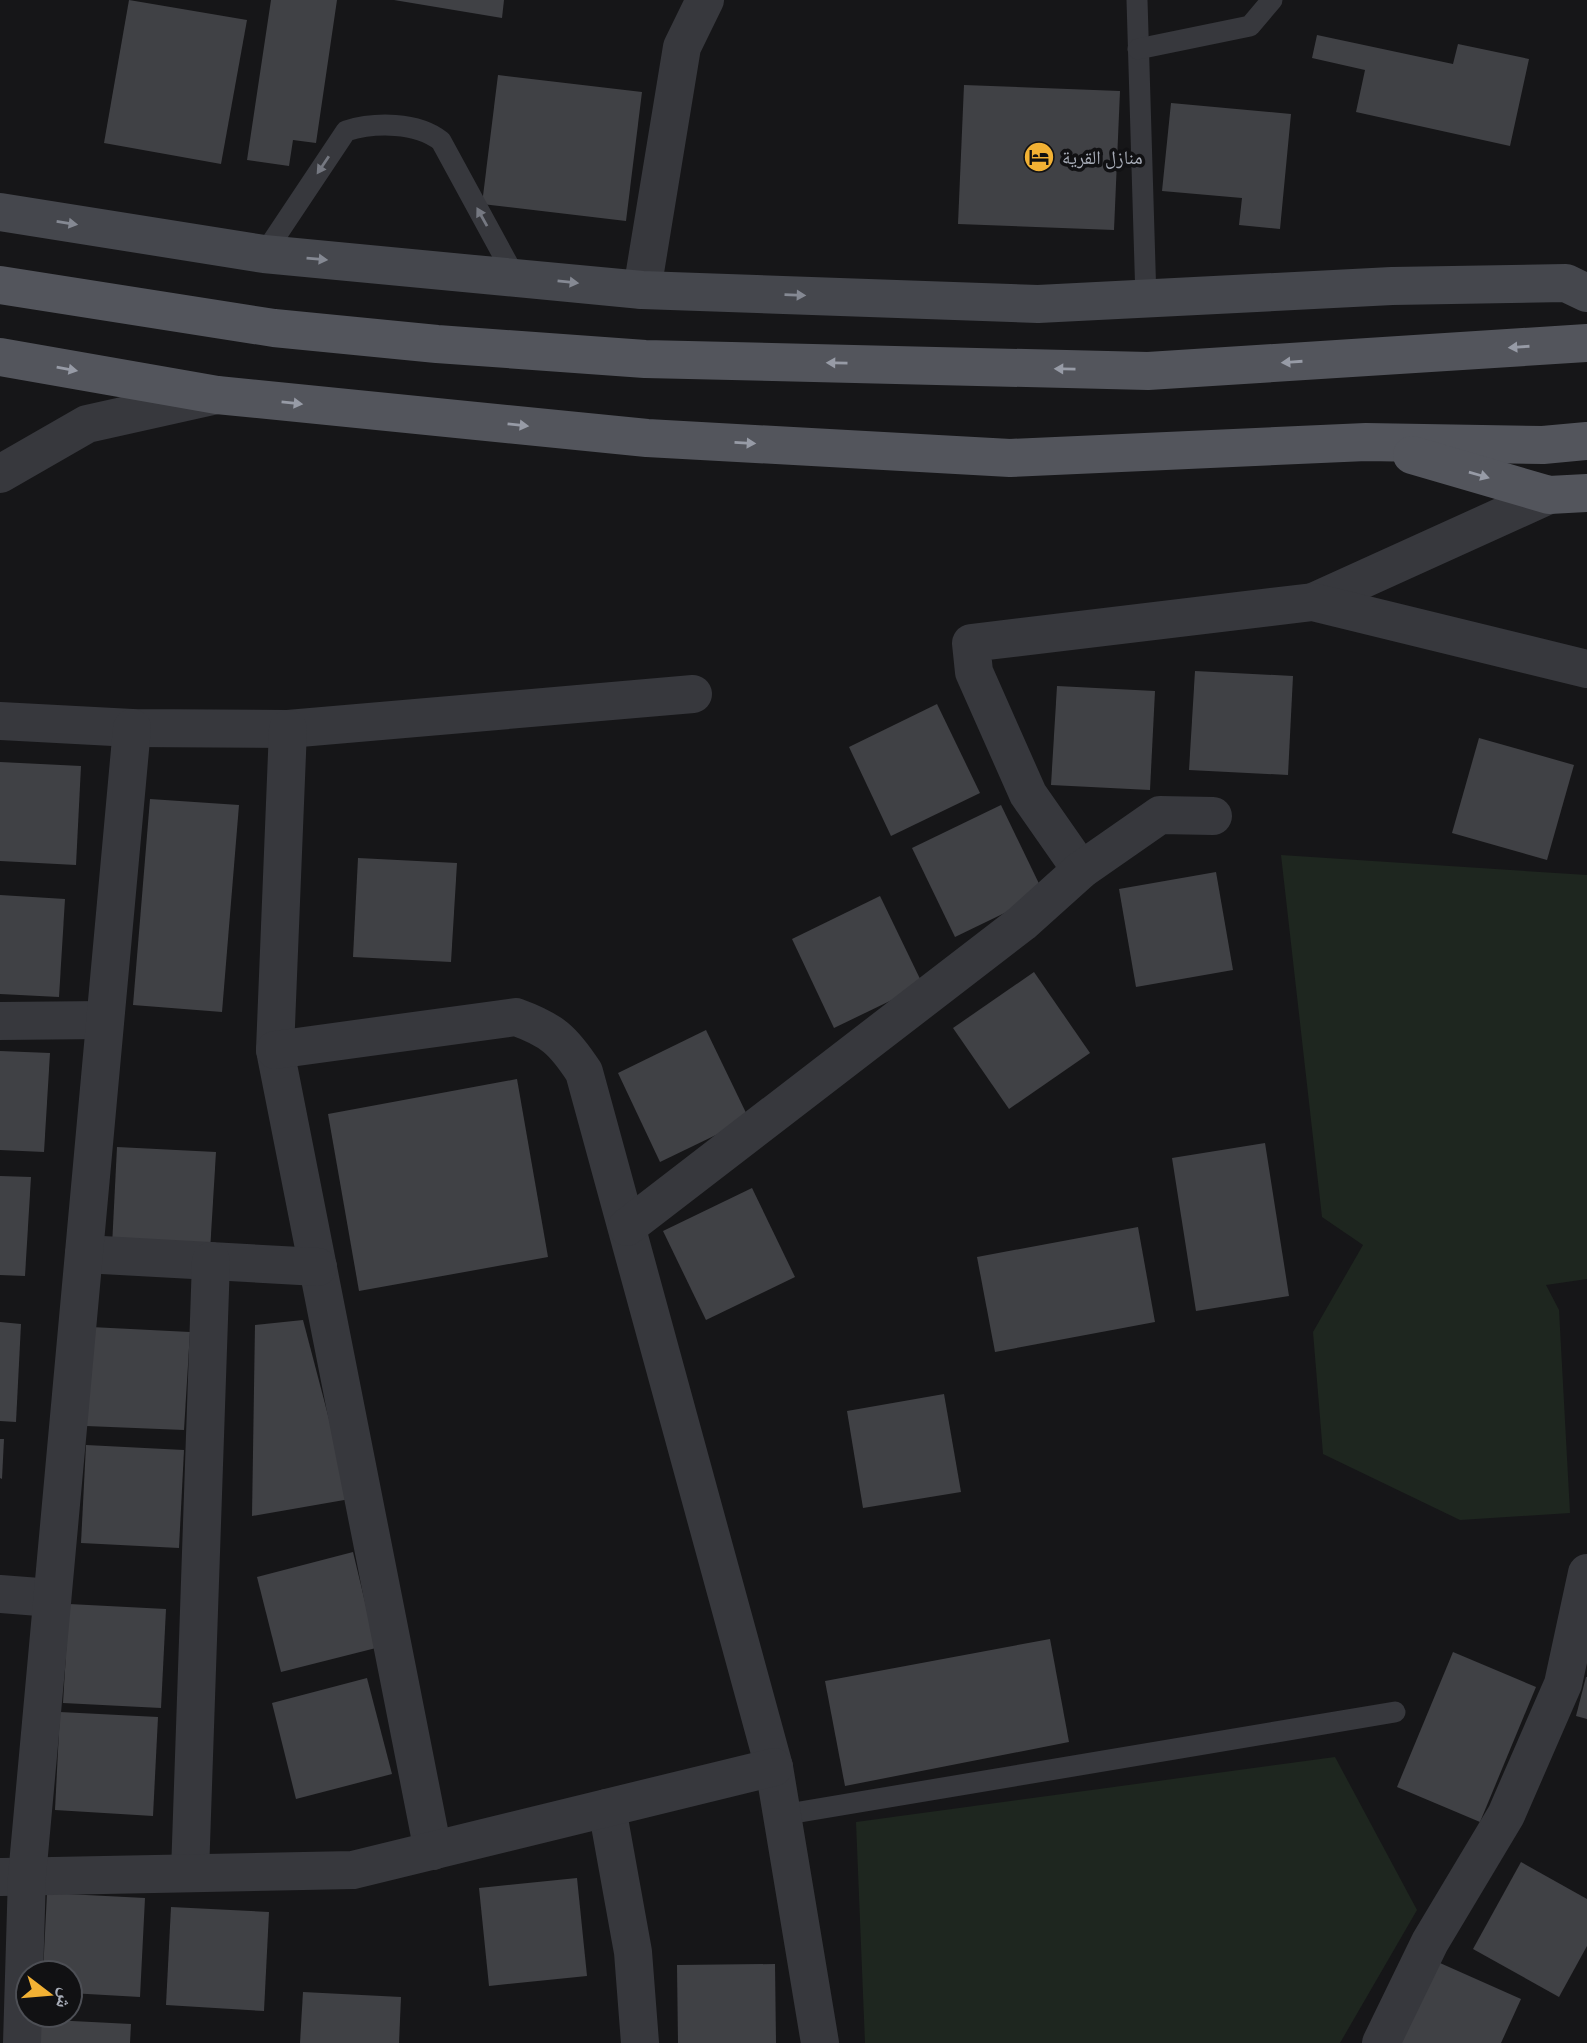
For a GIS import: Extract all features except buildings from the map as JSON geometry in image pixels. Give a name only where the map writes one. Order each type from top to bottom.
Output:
[{"type":"main road","points":[[0,285],[274,328],[437,344],[645,359],[1148,371],[1587,343]]},
{"type":"main road","points":[[0,357],[217,395],[647,438],[1010,458],[1367,442],[1543,444],[1587,441]]},
{"type":"main road","points":[[1367,442],[1549,495],[1587,493]]},
{"type":"street","points":[[642,289],[682,47],[705,0]]},
{"type":"street","points":[[0,212],[264,254],[642,289],[1038,304],[1392,286],[1566,284],[1587,293]]},
{"type":"street","points":[[0,474],[87,424],[217,395]]},
{"type":"street","points":[[1081,870],[1028,794],[974,672],[971,643],[1312,602],[1549,495]]},
{"type":"street","points":[[1312,602],[1587,669]]},
{"type":"street","points":[[0,721],[132,728],[288,729],[693,694]]},
{"type":"street","points":[[22,2043],[13,1877],[52,1598],[132,728]]},
{"type":"street","points":[[288,729],[275,1050],[433,1851]]},
{"type":"street","points":[[627,1227],[1022,923],[1081,870],[1160,815],[1213,816]]},
{"type":"street","points":[[275,1050],[516,1017],[542,1027],[564,1042],[584,1072],[774,1767],[820,2043]]},
{"type":"street","points":[[0,1021],[104,1020]]},
{"type":"street","points":[[84,1254],[318,1267]]},
{"type":"street","points":[[190,1873],[211,1261]]},
{"type":"street","points":[[1381,2043],[1430,1942],[1506,1815],[1517,1791],[1563,1684],[1587,1573]]},
{"type":"street","points":[[0,1594],[52,1598]]},
{"type":"street","points":[[13,1877],[353,1870],[774,1767]]},
{"type":"street","points":[[607,1808],[633,1952],[640,2043]]},
{"type":"lane","points":[[1137,0],[1146,300]]},
{"type":"lane","points":[[1138,49],[1250,26],[1272,0]]},
{"type":"lane","points":[[264,254],[346,131],[363,125],[425,129],[441,141],[514,277]]},
{"type":"lane","points":[[782,1815],[1395,1712]]},
{"type":"shaded area","points":[[1281,855],[1587,875],[1587,1279],[1546,1285],[1559,1310],[1570,1513],[1460,1520],[1323,1454],[1313,1332],[1363,1245],[1322,1217]]},
{"type":"shaded area","points":[[1335,1757],[1417,1910],[1340,2043],[865,2043],[856,1822]]},
{"type":"place","name":"منازل القرية","points":[[1039,157]]}]
